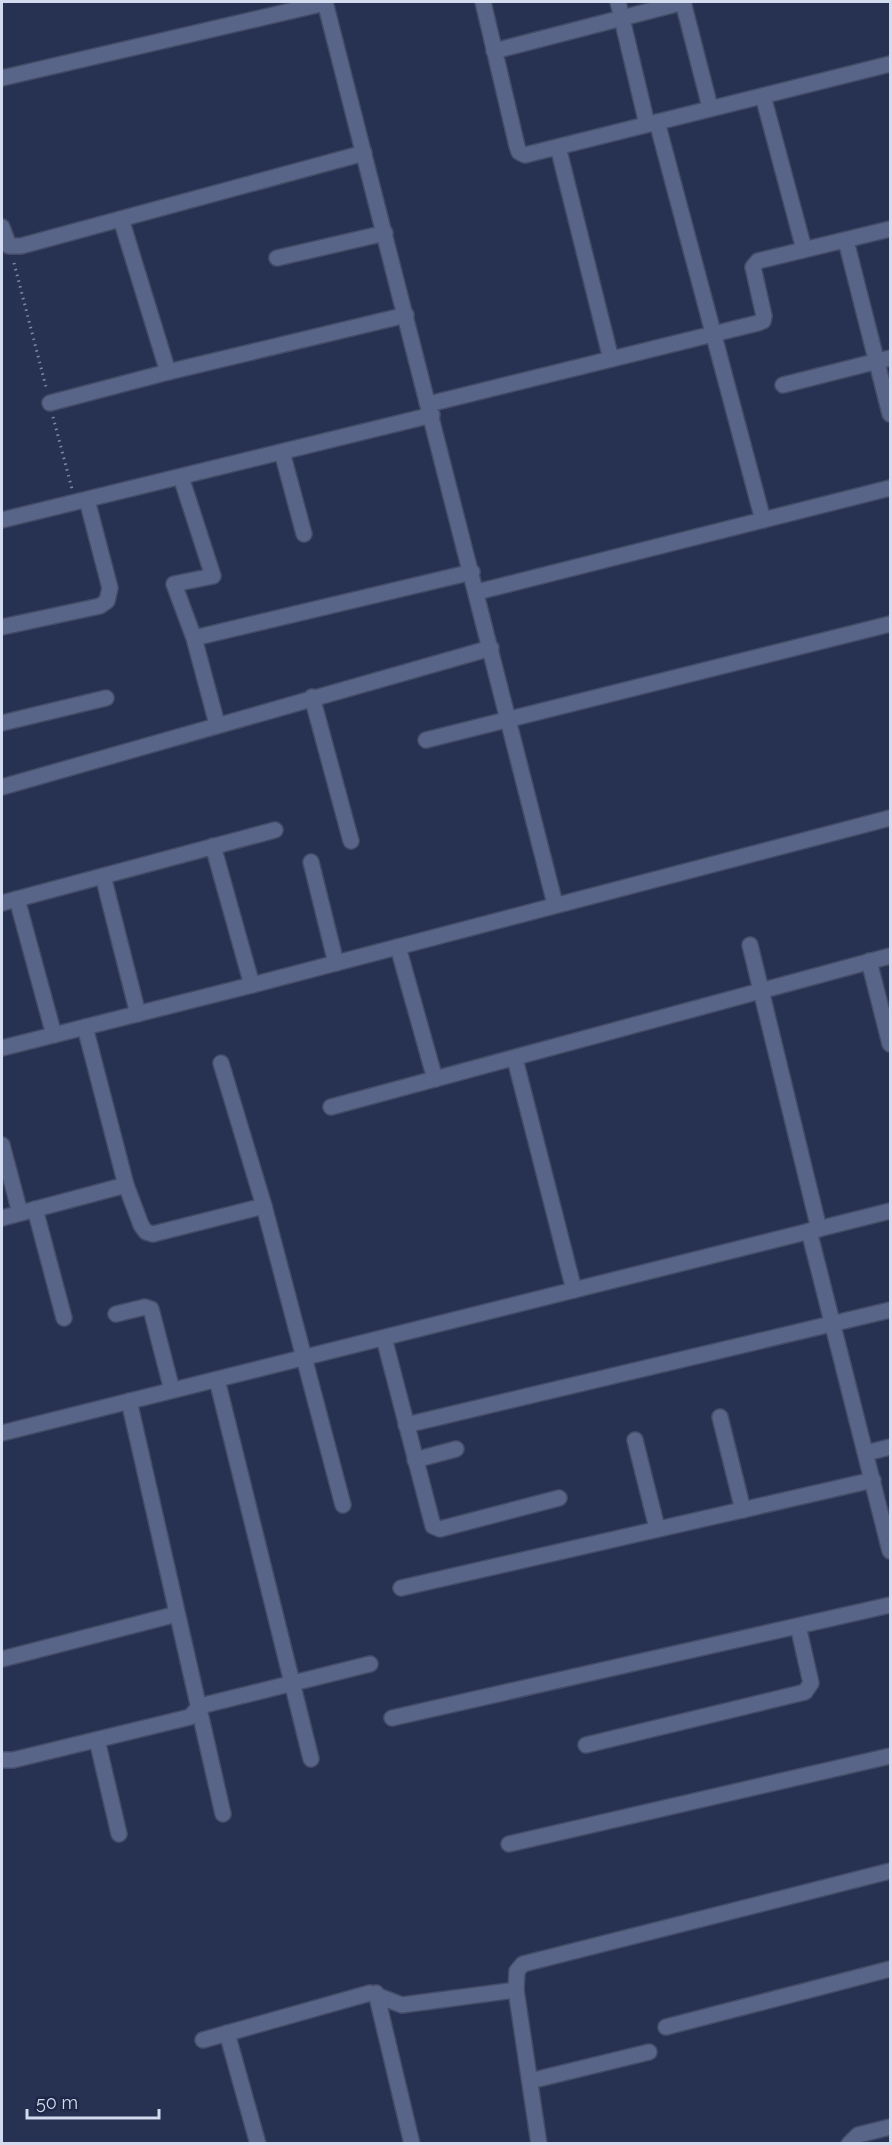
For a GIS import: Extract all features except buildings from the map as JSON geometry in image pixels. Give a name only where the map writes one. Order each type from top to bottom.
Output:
[{"type":"street","points":[[2,78],[325,2],[555,904]]},
{"type":"street","points":[[483,2],[519,152],[525,155],[710,107],[891,64]]},
{"type":"street","points":[[494,51],[620,9],[684,2],[710,107]]},
{"type":"street","points":[[620,9],[714,333],[763,520]]},
{"type":"street","points":[[763,96],[804,249]]},
{"type":"street","points":[[558,147],[611,358]]},
{"type":"street","points":[[2,227],[9,246],[21,246],[364,153]]},
{"type":"street","points":[[121,219],[168,372]]},
{"type":"street","points":[[2,520],[282,452],[611,358],[763,321],[753,267],[764,259],[891,229]]},
{"type":"street","points":[[277,258],[385,233]]},
{"type":"street","points":[[846,241],[884,360],[891,414]]},
{"type":"street","points":[[50,403],[406,315]]},
{"type":"street","points":[[783,385],[884,360]]},
{"type":"street","points":[[282,452],[304,534]]},
{"type":"street","points":[[181,477],[213,576],[174,585],[194,638],[217,724]]},
{"type":"street","points":[[477,591],[891,488]]},
{"type":"street","points":[[2,627],[100,606],[107,601],[110,588],[81,501]]},
{"type":"street","points":[[194,638],[472,572]]},
{"type":"street","points":[[426,740],[891,624]]},
{"type":"street","points":[[2,787],[217,724],[491,648]]},
{"type":"street","points":[[312,697],[351,841]]},
{"type":"street","points":[[2,723],[106,698]]},
{"type":"street","points":[[2,1048],[891,818]]},
{"type":"street","points":[[2,903],[275,830]]},
{"type":"street","points":[[213,846],[252,985]]},
{"type":"street","points":[[311,862],[336,963]]},
{"type":"street","points":[[103,876],[138,1014]]},
{"type":"street","points":[[17,899],[54,1035]]},
{"type":"street","points":[[750,945],[833,1325],[891,1551]]},
{"type":"street","points":[[398,947],[435,1079]]},
{"type":"street","points":[[331,1107],[891,956]]},
{"type":"street","points":[[869,961],[891,1044]]},
{"type":"street","points":[[85,1027],[126,1185],[141,1225],[146,1232],[153,1234],[264,1206]]},
{"type":"street","points":[[515,1059],[574,1290]]},
{"type":"street","points":[[221,1063],[264,1206],[343,1505]]},
{"type":"street","points":[[2,1145],[28,1211],[64,1318]]},
{"type":"street","points":[[2,1218],[126,1185]]},
{"type":"street","points":[[2,1432],[891,1211]]},
{"type":"street","points":[[116,1314],[145,1307],[151,1309],[172,1390]]},
{"type":"street","points":[[406,1425],[891,1310]]},
{"type":"street","points":[[384,1338],[433,1526],[440,1529],[559,1498]]},
{"type":"street","points":[[217,1380],[311,1759]]},
{"type":"street","points":[[129,1401],[223,1814]]},
{"type":"street","points":[[720,1417],[743,1510]]},
{"type":"street","points":[[635,1440],[657,1528]]},
{"type":"street","points":[[866,1453],[891,1447]]},
{"type":"street","points":[[415,1460],[456,1449]]},
{"type":"street","points":[[401,1588],[873,1480]]},
{"type":"street","points":[[392,1718],[891,1605]]},
{"type":"street","points":[[2,1659],[177,1614]]},
{"type":"street","points":[[586,1745],[805,1692],[811,1683],[798,1626]]},
{"type":"street","points":[[2,1760],[13,1760],[190,1717],[200,1706],[370,1664]]},
{"type":"street","points":[[97,1740],[119,1834]]},
{"type":"street","points":[[509,1844],[891,1756]]},
{"type":"street","points":[[539,2144],[516,1990],[517,1971],[523,1964],[891,1871]]},
{"type":"street","points":[[666,2027],[891,1969]]},
{"type":"street","points":[[203,2040],[376,1993],[402,2005],[516,1990]]},
{"type":"street","points":[[376,1993],[412,2144]]},
{"type":"street","points":[[228,2033],[258,2144]]},
{"type":"street","points":[[530,2081],[649,2052]]},
{"type":"street","points":[[849,2144],[858,2135],[891,2127]]},
{"type":"path","points":[[9,246],[50,403],[81,501]]}]
